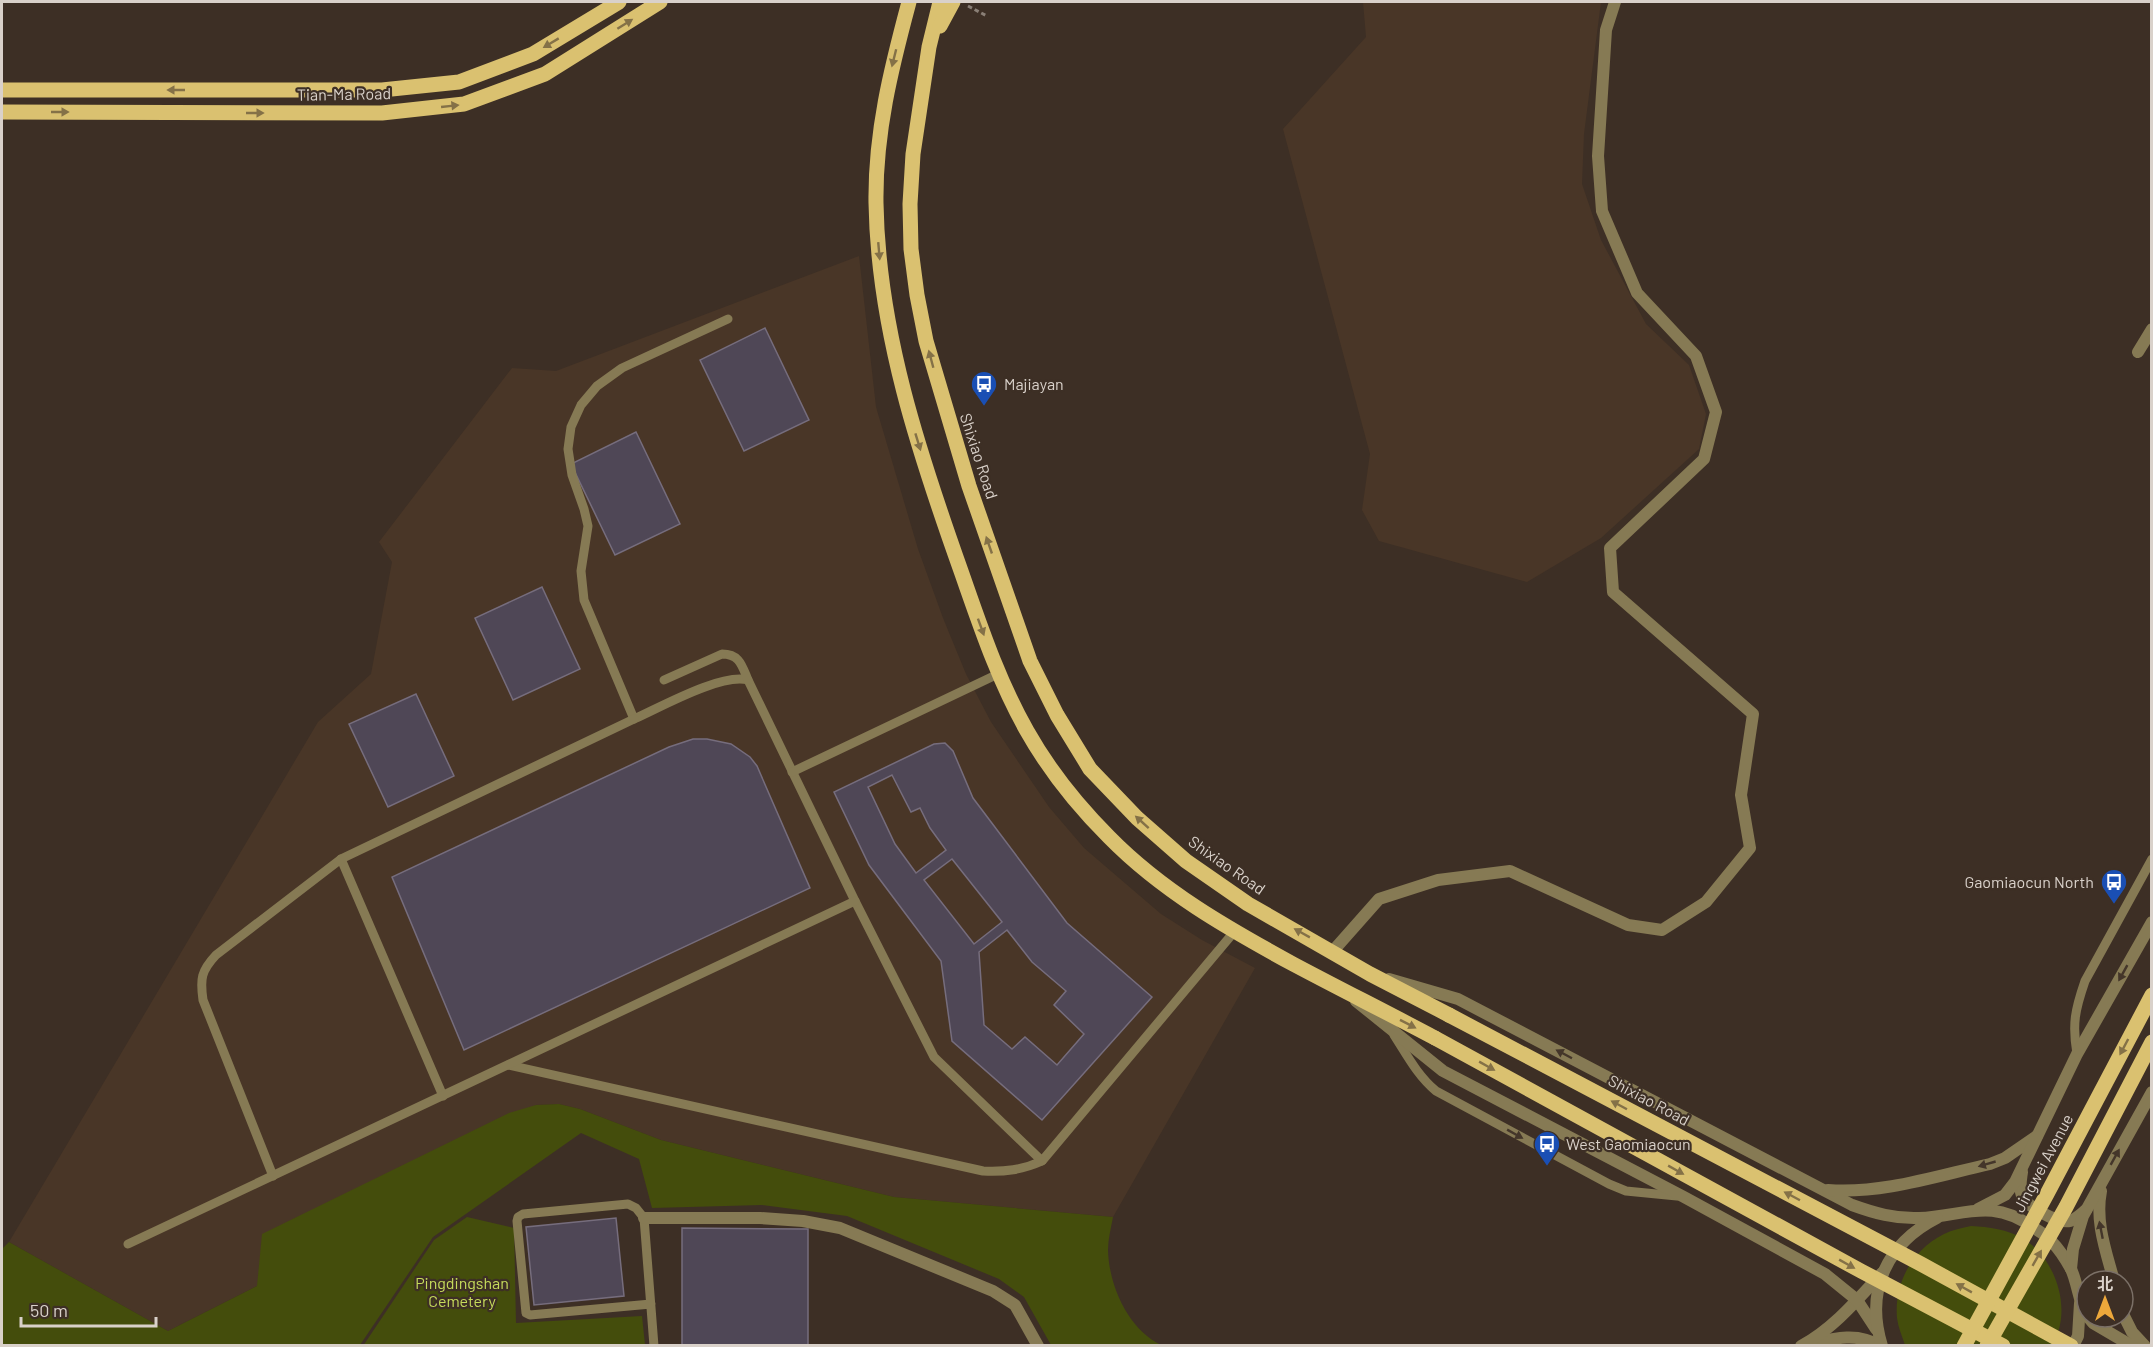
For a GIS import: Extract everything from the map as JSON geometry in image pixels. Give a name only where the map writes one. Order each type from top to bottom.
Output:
[{"type":"main road","name":"Tian-Ma Road","points":[[2,90],[382,90],[459,82],[533,54],[619,2]]},
{"type":"main road","points":[[909,2],[884,100],[878,150],[876,202],[878,250],[884,300],[912,421],[935,498],[998,674],[1027,732],[1063,787],[1109,838],[1161,885],[1234,932],[1435,1038],[1851,1266],[2003,1346]]},
{"type":"main road","name":"Shixiao Road","points":[[940,2],[929,47],[913,154],[910,204],[911,249],[917,295],[926,341],[956,446],[1030,661],[1057,715],[1090,770],[1137,818],[1186,861],[1248,903],[1370,974],[1922,1264],[2072,1346]]},
{"type":"main road","points":[[929,47],[953,2]]},
{"type":"main road","name":"Tian-Ma Road","points":[[2,112],[382,113],[464,104],[545,74],[661,3]]},
{"type":"main road","name":"Jingwei Avenue","points":[[1964,1346],[2151,996]]},
{"type":"main road","points":[[1987,1346],[2066,1207],[2151,1042]]},
{"type":"street","points":[[1333,951],[1379,899],[1438,880],[1510,871],[1628,926],[1662,930],[1706,902],[1750,848],[1741,795],[1754,714],[1613,592],[1610,549],[1704,459],[1716,412],[1696,356],[1637,293],[1602,211],[1598,156],[1606,30],[1615,2]]},
{"type":"street","points":[[2138,352],[2151,329]]},
{"type":"street","points":[[1370,974],[1458,999],[1851,1205],[1876,1214],[1918,1218],[1978,1209],[2005,1195],[2024,1165],[2077,1054],[2151,922]]},
{"type":"street","points":[[1344,991],[1443,1071],[1684,1197],[1825,1274],[1857,1300],[1876,1329]]},
{"type":"street","points":[[2071,1269],[2073,1249],[2087,1210],[2151,1092]]},
{"type":"street","points":[[1822,1190],[1881,1189],[1990,1164],[2005,1158],[2038,1135]]},
{"type":"street","points":[[2024,1165],[2020,1187],[2027,1203],[2054,1219],[2063,1221],[2070,1221],[2087,1210]]},
{"type":"street","points":[[2104,1179],[2099,1215],[2100,1230],[2111,1269]]},
{"type":"street","points":[[1978,1209],[2000,1212],[2024,1220],[2051,1240],[2071,1269],[2075,1284]]},
{"type":"street","points":[[1803,1346],[1822,1333],[1857,1300],[1883,1272],[1900,1244],[1940,1216]]},
{"type":"street","points":[[644,1218],[760,1218],[803,1221],[840,1228],[993,1291],[1015,1305],[1038,1346]]},
{"type":"street","points":[[1881,1346],[1876,1329],[1875,1308],[1877,1290],[1883,1272]]},
{"type":"street","points":[[2072,1346],[2078,1336],[2078,1329]]},
{"type":"street","points":[[2103,1329],[2132,1346]]},
{"type":"street","points":[[2130,1329],[2145,1346]]},
{"type":"street","points":[[1803,1346],[1852,1336],[1872,1340],[1881,1346]]},
{"type":"lane","points":[[634,719],[584,600],[581,571],[588,526],[572,475],[568,449],[571,427],[580,405],[597,386],[622,368],[728,319]]},
{"type":"lane","points":[[664,680],[722,654],[731,654],[738,658],[855,901],[934,1057],[1042,1161]]},
{"type":"lane","points":[[792,772],[998,674]]},
{"type":"lane","points":[[273,1176],[203,1000],[201,984],[205,967],[216,955],[341,859],[634,719],[718,682],[739,677],[748,680]]},
{"type":"lane","points":[[341,859],[443,1096]]},
{"type":"lane","points":[[2077,1054],[2073,1028],[2077,1002],[2085,981],[2151,859]]},
{"type":"lane","points":[[128,1244],[855,901]]},
{"type":"lane","points":[[508,1065],[983,1171],[1006,1172],[1025,1169],[1042,1161],[1234,932]]},
{"type":"lane","points":[[1393,1032],[1424,1081],[1436,1091],[1609,1184],[1626,1191],[1684,1197]]},
{"type":"lane","points":[[651,1304],[530,1315],[526,1313],[518,1217],[523,1214],[628,1204],[636,1208],[644,1218],[651,1304],[654,1346]]},
{"type":"path","points":[[958,2],[987,16]]},
{"type":"shaded area","points":[[1363,2],[1601,2],[1584,134],[1582,184],[1601,240],[1646,324],[1689,365],[1706,414],[1699,449],[1601,538],[1527,582],[1379,541],[1362,510],[1370,454],[1283,129],[1366,37]]},
{"type":"shaded area","points":[[859,256],[876,407],[918,549],[943,618],[966,674],[991,722],[1049,807],[1084,848],[1161,914],[1202,940],[1255,968],[1113,1217],[894,1197],[661,1140],[580,1109],[559,1104],[536,1105],[257,1286],[168,1331],[9,1242],[318,722],[371,674],[392,562],[379,542],[512,368],[556,371]]},
{"type":"green space","points":[[559,1104],[580,1109],[661,1140],[894,1197],[1113,1217],[1108,1250],[1112,1278],[1117,1292],[1122,1305],[1139,1328],[1161,1345],[1051,1345],[1024,1297],[999,1279],[847,1216],[762,1205],[652,1208],[639,1159],[581,1133],[433,1237],[360,1345],[2,1345],[2,1249],[9,1242],[168,1331],[257,1286],[262,1234],[509,1113],[536,1105]]},
{"type":"green space","name":"Pingdingshan Cemetery","points":[[467,1217],[514,1228],[516,1323],[642,1316],[645,1345],[363,1346],[434,1240]]},
{"type":"green space","points":[[1971,1226],[1998,1229],[2018,1236],[2036,1248],[2045,1260],[2053,1273],[2061,1302],[2058,1332],[2052,1345],[1905,1345],[1898,1321],[1897,1305],[1902,1280],[1907,1269],[1914,1258],[1933,1241],[1957,1229]]},
{"type":"building","points":[[765,328],[809,420],[744,451],[700,360]]},
{"type":"building","points":[[636,432],[680,524],[615,555],[571,464]]},
{"type":"building","points":[[542,587],[580,669],[513,700],[475,618]]},
{"type":"building","points":[[416,694],[454,776],[388,807],[349,724]]},
{"type":"building","points":[[693,739],[707,739],[731,744],[750,757],[757,766],[810,888],[464,1050],[392,877],[669,747]]},
{"type":"building","points":[[945,743],[953,751],[973,798],[1067,923],[1152,997],[1042,1120],[952,1041],[941,961],[869,865],[834,792],[934,744]],"holes":[[[892,775],[911,812],[920,808],[930,828],[946,850],[916,873],[895,844],[868,787]],[[952,859],[1002,922],[974,944],[924,880]],[[1007,930],[1032,962],[1066,991],[1054,1005],[1084,1034],[1057,1065],[1025,1037],[1012,1049],[984,1025],[979,952]]]},
{"type":"building","points":[[616,1218],[624,1296],[534,1305],[526,1227]]},
{"type":"building","points":[[682,1228],[808,1229],[808,1346],[682,1346]]},
{"type":"place","name":"Majiayan","points":[[984,407]]},
{"type":"place","name":"Gaomiaocun North","points":[[2114,905]]},
{"type":"place","name":"West Gaomiaocun","points":[[1547,1167]]}]
